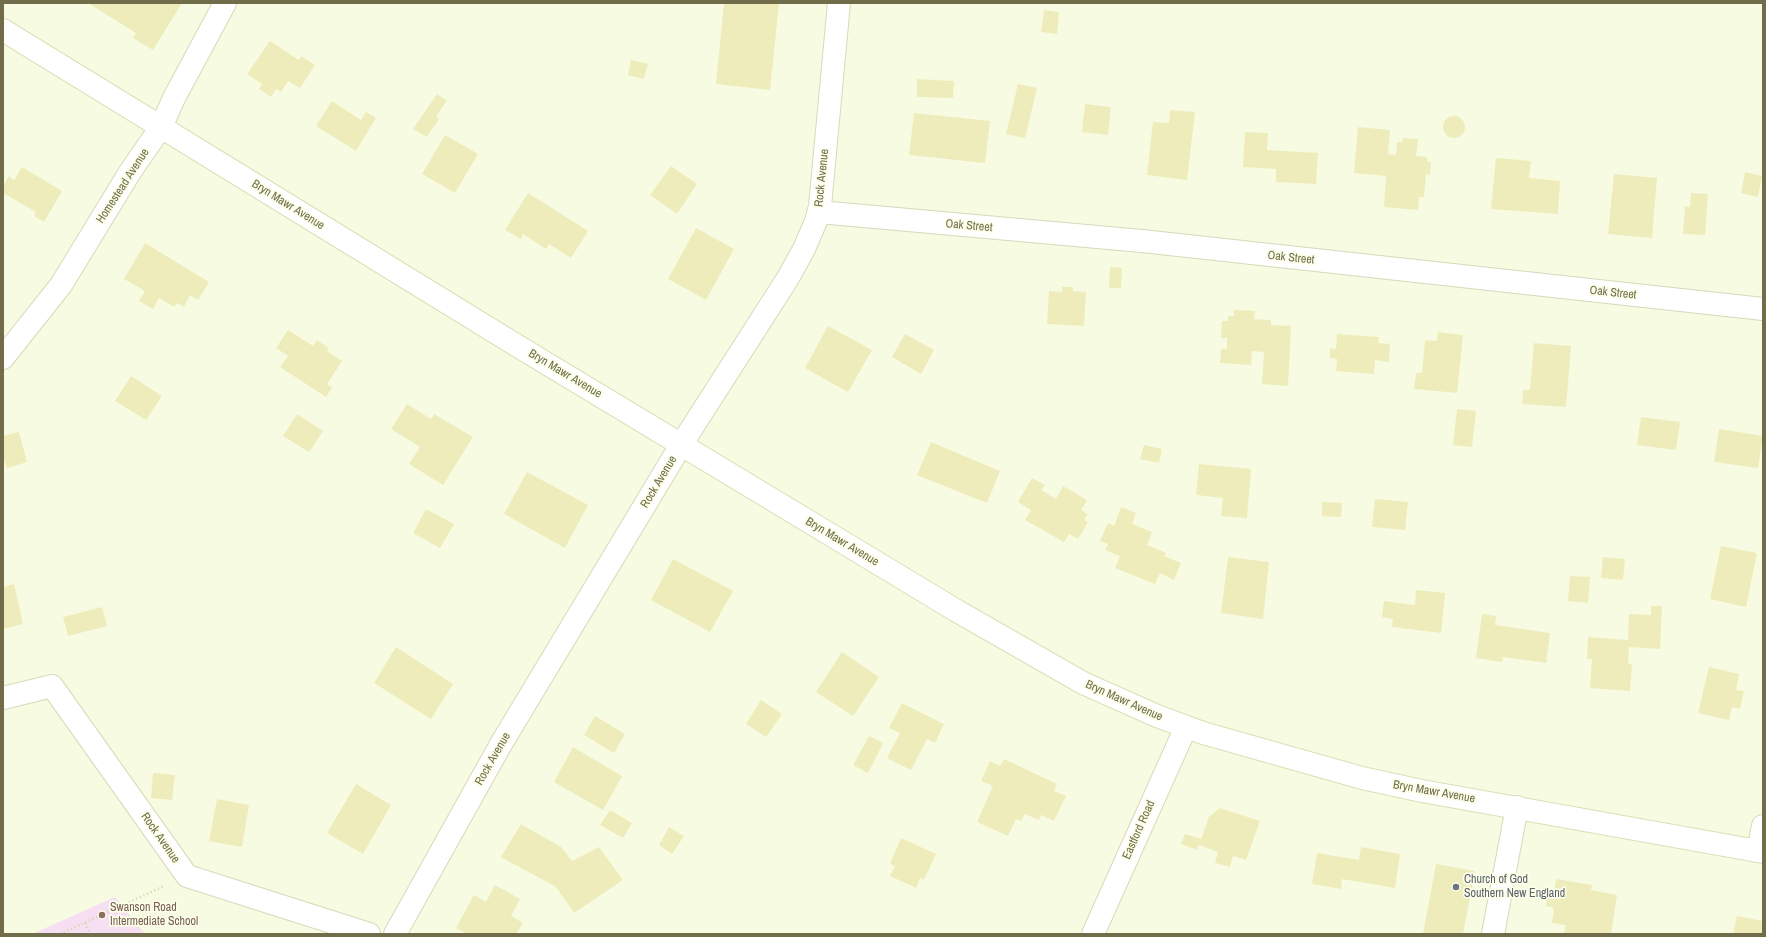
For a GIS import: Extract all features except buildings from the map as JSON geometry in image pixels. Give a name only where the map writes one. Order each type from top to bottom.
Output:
[{"type":"street","name":"Homestead Avenue","points":[[3,358],[61,285],[130,172],[161,127],[174,98],[225,3]]},
{"type":"street","name":"Rock Avenue","points":[[395,934],[501,744],[681,445],[788,278],[807,242],[819,212],[822,192],[823,164],[839,3]]},
{"type":"street","name":"Bryn Mawr Avenue","points":[[3,30],[681,445],[1041,660],[1083,683],[1119,700],[1186,727],[1231,742],[1362,778],[1422,791],[1760,852]]},
{"type":"street","name":"Oak Street","points":[[819,212],[1142,241],[1763,309]]},
{"type":"street","name":"Rock Avenue","points":[[3,698],[52,686],[187,876],[369,934]]},
{"type":"street","name":"Eastford Road","points":[[1093,934],[1186,727]]},
{"type":"street","points":[[1493,934],[1517,807]]},
{"type":"street","points":[[1760,852],[1763,826]]},
{"type":"path","points":[[60,934],[187,876]]},
{"type":"path","points":[[85,922],[90,934]]},
{"type":"shaded area","name":"Swanson Road Intermediate School","points":[[115,897],[145,934],[32,934]]},
{"type":"place","name":"Church of God Southern New England","points":[[1456,887]]},
{"type":"place","name":"Swanson Road Intermediate School","points":[[102,915]]}]
